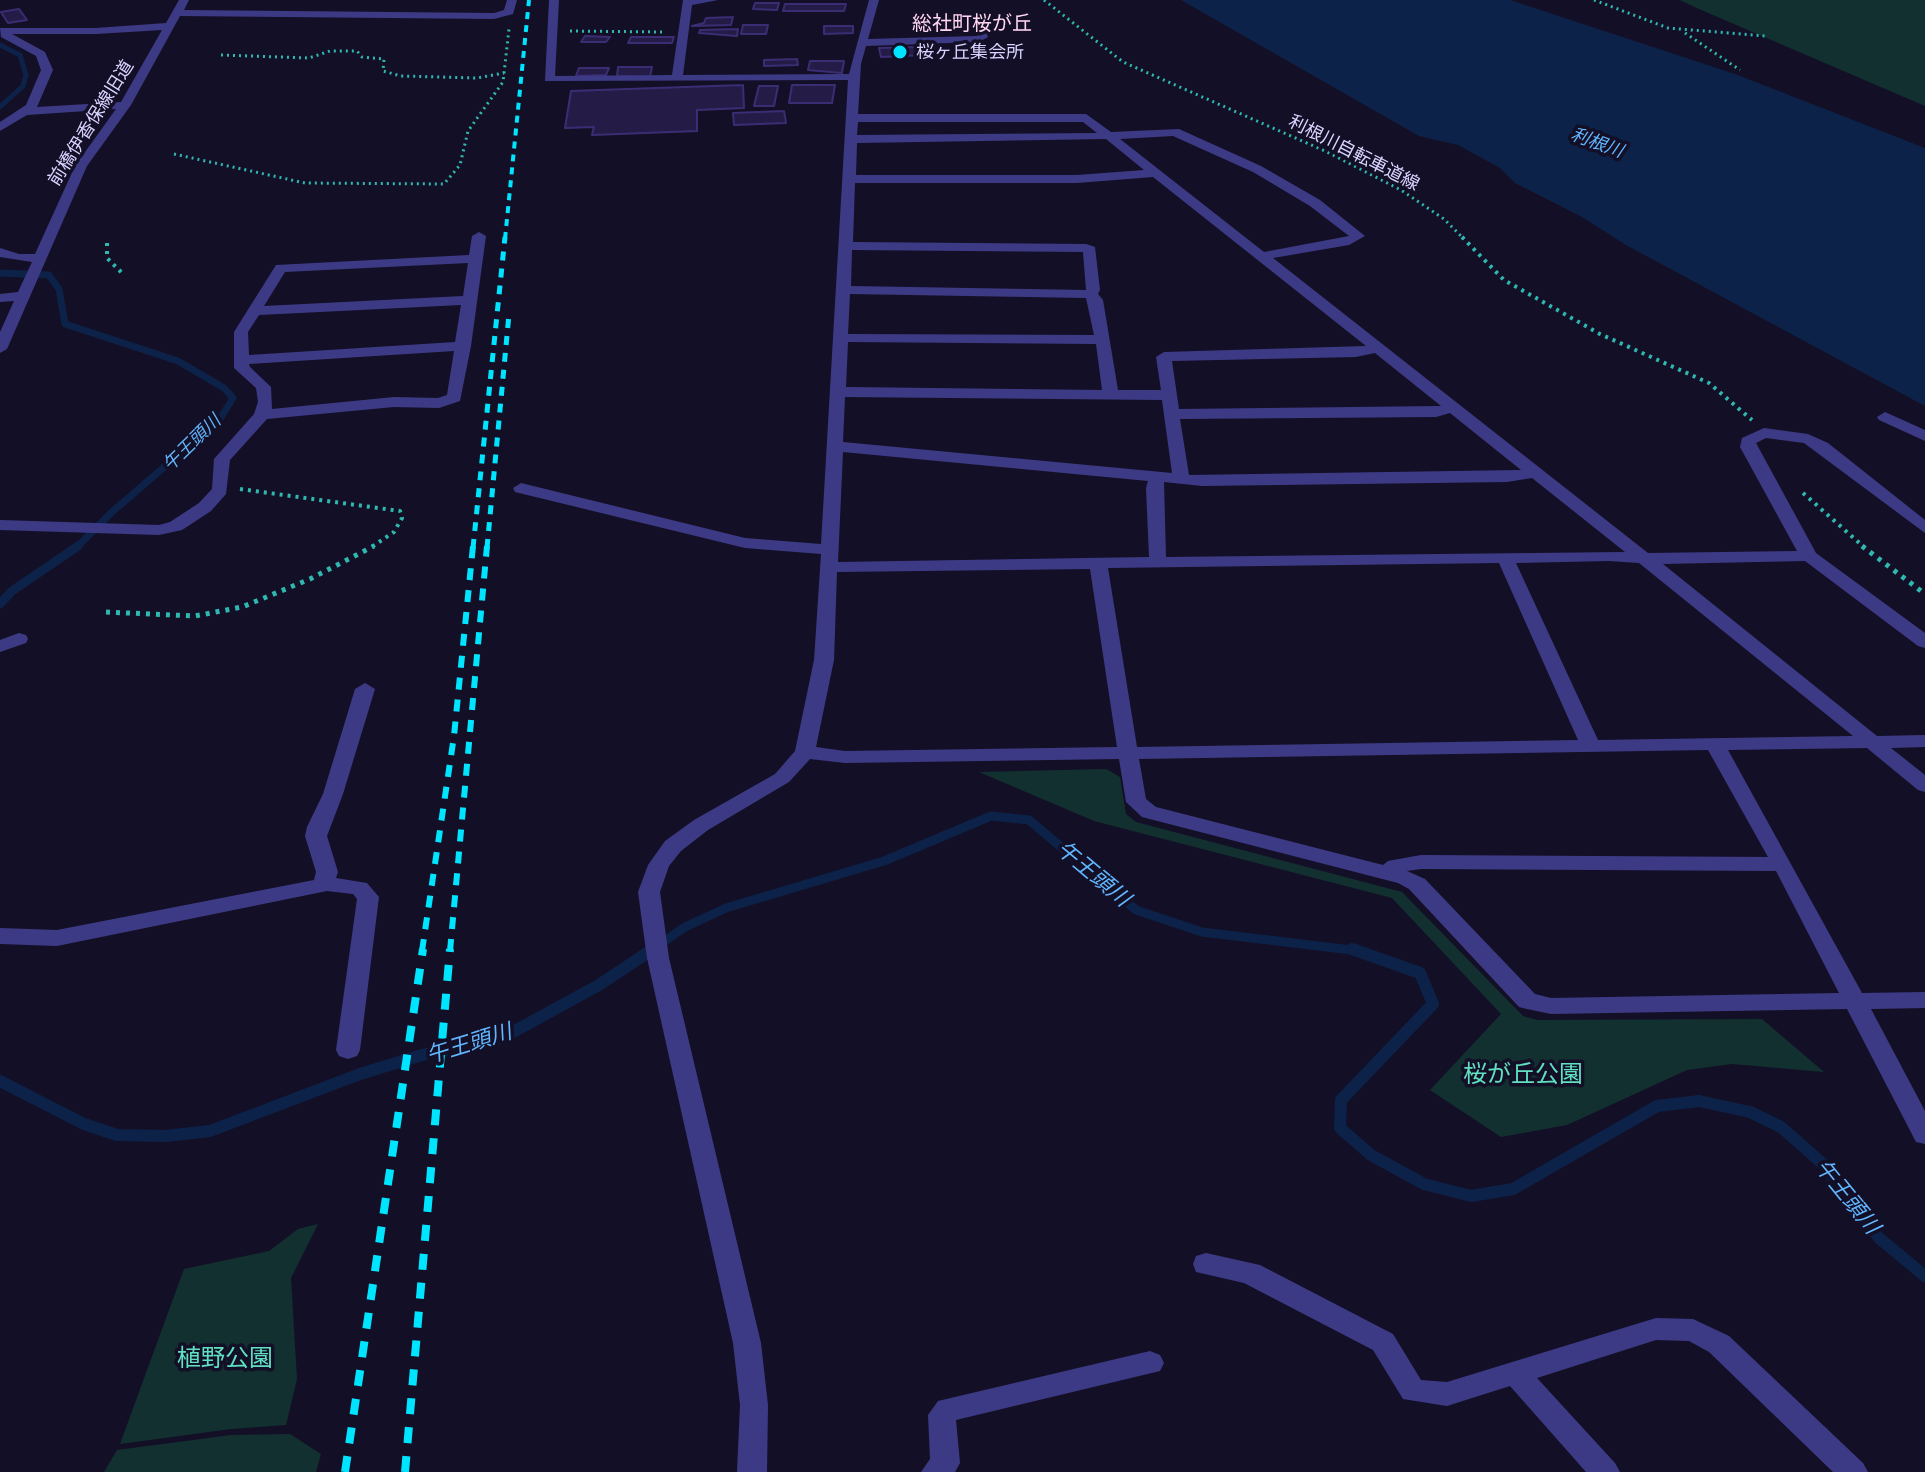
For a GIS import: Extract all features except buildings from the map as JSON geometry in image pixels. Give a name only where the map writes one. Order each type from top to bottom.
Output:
[{"type":"street","name":"前橋伊香保線旧道","points":[[0,349],[81,166],[125,105],[184,0]]},
{"type":"street","points":[[177,13],[505,14],[510,10],[512,0]]},
{"type":"street","points":[[554,0],[549,79],[855,77]]},
{"type":"street","points":[[677,79],[687,2],[713,0]]},
{"type":"street","points":[[752,1472],[754,1405],[747,1343],[658,958],[649,892],[653,878],[673,846],[701,825],[782,778],[805,752],[824,660],[855,77],[874,0]]},
{"type":"street","points":[[861,43],[971,40],[983,37],[977,20]]},
{"type":"street","points":[[0,32],[170,26]]},
{"type":"street","points":[[0,32],[27,44],[47,64],[45,80],[22,112],[0,127]]},
{"type":"street","points":[[0,113],[125,105]]},
{"type":"street","points":[[854,118],[1086,118],[1645,557],[1875,741],[1925,786]]},
{"type":"street","points":[[853,139],[1110,137],[1161,131],[1181,134],[1257,169],[1315,203],[1358,236],[1349,241],[1263,256]]},
{"type":"street","points":[[849,179],[1077,179],[1157,173]]},
{"type":"street","points":[[262,415],[394,402],[445,402],[456,395],[479,236]]},
{"type":"street","points":[[845,246],[1086,248],[1090,250],[1093,290],[1090,294]]},
{"type":"street","points":[[0,252],[34,267]]},
{"type":"street","points":[[0,525],[148,531],[176,526],[205,507],[220,490],[222,459],[262,415],[266,402],[263,387],[245,372],[241,332],[277,270],[284,266],[475,259]]},
{"type":"street","points":[[843,290],[1090,294],[1096,300],[1111,395]]},
{"type":"street","points":[[0,298],[22,296]]},
{"type":"street","points":[[252,311],[469,300]]},
{"type":"street","points":[[841,338],[1102,340]]},
{"type":"street","points":[[242,360],[464,346]]},
{"type":"street","points":[[1181,480],[1164,357],[1356,353],[1379,348]]},
{"type":"street","points":[[838,392],[1168,395]]},
{"type":"street","points":[[1172,414],[1436,412],[1454,407]]},
{"type":"street","points":[[1885,417],[1925,436]]},
{"type":"street","points":[[1925,528],[1822,446],[1797,435],[1756,434],[1748,441],[1748,447],[1809,556],[1925,642]]},
{"type":"street","points":[[834,446],[1181,480],[1507,477],[1536,472]]},
{"type":"street","points":[[1157,479],[1154,488],[1158,564]]},
{"type":"street","points":[[521,488],[745,543],[830,559],[1158,564],[1505,557],[1645,557],[1679,560],[1809,556]]},
{"type":"street","points":[[1505,557],[1591,746]]},
{"type":"street","points":[[1098,564],[1136,802],[1149,812],[1389,872],[1417,884],[1527,1001],[1551,1006],[1925,1000]]},
{"type":"street","points":[[0,646],[19,639]]},
{"type":"street","points":[[324,884],[327,872],[316,836],[333,794],[365,689]]},
{"type":"street","points":[[805,752],[845,757],[1925,741]]},
{"type":"street","points":[[1715,744],[1783,864],[1925,1135]]},
{"type":"street","points":[[1389,872],[1407,863],[1421,862],[1783,864]]},
{"type":"street","points":[[0,936],[57,938],[315,889],[324,884],[359,888],[368,897],[348,1050]]},
{"type":"street","points":[[1206,1264],[1250,1273],[1383,1342],[1413,1391],[1447,1394],[1656,1329],[1693,1330],[1719,1344],[1853,1472]]},
{"type":"street","points":[[936,1472],[945,1463],[941,1422],[948,1410],[1150,1363]]},
{"type":"street","points":[[1515,1373],[1605,1472]]},
{"type":"path","name":"利根川自転車道線","points":[[1044,0],[1123,62],[1325,151],[1401,190],[1444,219],[1504,280],[1600,334],[1709,383],[1733,400],[1758,426]]},
{"type":"path","points":[[1594,0],[1681,31],[1765,36]]},
{"type":"path","points":[[174,154],[305,183],[444,184],[460,165],[468,131],[503,82],[510,22],[505,14]]},
{"type":"path","points":[[554,31],[685,32]]},
{"type":"path","points":[[1681,31],[1740,70]]},
{"type":"path","points":[[221,55],[309,58],[330,51],[357,51],[362,57],[384,59],[385,73],[477,78],[504,73]]},
{"type":"path","points":[[107,243],[107,258],[122,273]]},
{"type":"path","points":[[106,612],[195,616],[242,607],[310,579],[383,542],[394,532],[402,518],[400,511],[390,508],[231,489]]},
{"type":"path","points":[[1800,490],[1838,528],[1925,594]]},
{"type":"green space","points":[[1680,0],[1925,0],[1925,106],[1699,9]]},
{"type":"green space","name":"桜が丘公園","points":[[1106,769],[1120,777],[1126,814],[1136,822],[1402,892],[1523,1016],[1537,1020],[1762,1019],[1824,1072],[1732,1064],[1687,1070],[1567,1125],[1501,1137],[1430,1090],[1501,1014],[1392,898],[1094,821],[979,772]]},
{"type":"green space","name":"植野公園","points":[[318,1224],[291,1278],[297,1379],[286,1425],[120,1444],[184,1269],[269,1251],[298,1229]]},
{"type":"green space","points":[[290,1434],[321,1454],[316,1472],[104,1472],[117,1450],[231,1435]]},
{"type":"water","name":"利根川","points":[[1181,0],[1510,0],[1735,74],[1925,148],[1925,406],[1515,183],[1500,168],[1458,145],[1419,136]]},
{"type":"waterway","name":"午王頭川","points":[[0,45],[20,55],[26,75],[23,86],[0,107]]},
{"type":"waterway","name":"午王頭川","points":[[0,273],[49,275],[59,289],[65,324],[178,361],[224,388],[233,398],[220,419],[112,512],[78,546]]},
{"type":"waterway","name":"午王頭川","points":[[0,604],[12,591],[78,546]]},
{"type":"waterway","name":"午王頭川","points":[[650,951],[685,927],[726,908],[884,861],[991,816],[1029,820],[1136,910],[1202,932],[1356,951]]},
{"type":"waterway","name":"午王頭川","points":[[1352,949],[1356,951]]},
{"type":"waterway","name":"午王頭川","points":[[0,1081],[84,1124],[117,1135],[166,1136],[210,1131],[360,1074],[422,1055],[502,1038],[599,985],[650,951]]},
{"type":"waterway","name":"午王頭川","points":[[1356,951],[1420,973],[1433,1004],[1341,1100],[1340,1128],[1371,1155],[1424,1184],[1471,1196],[1513,1189],[1657,1106],[1699,1101],[1750,1112],[1781,1127],[1823,1164],[1879,1238],[1925,1276]]},
{"type":"railway","points":[[505,239],[529,0]]},
{"type":"railway","points":[[473,548],[505,237]]},
{"type":"railway","points":[[487,548],[509,314]]},
{"type":"railway","points":[[422,951],[454,736],[473,546]]},
{"type":"railway","points":[[450,951],[487,546]]},
{"type":"railway","points":[[345,1472],[423,949]]},
{"type":"railway","points":[[405,1472],[450,949]]},
{"type":"place","name":"桜ヶ丘集会所","points":[[900,52]]},
{"type":"district","name":"総社町桜が丘","points":[[972,24]]}]
